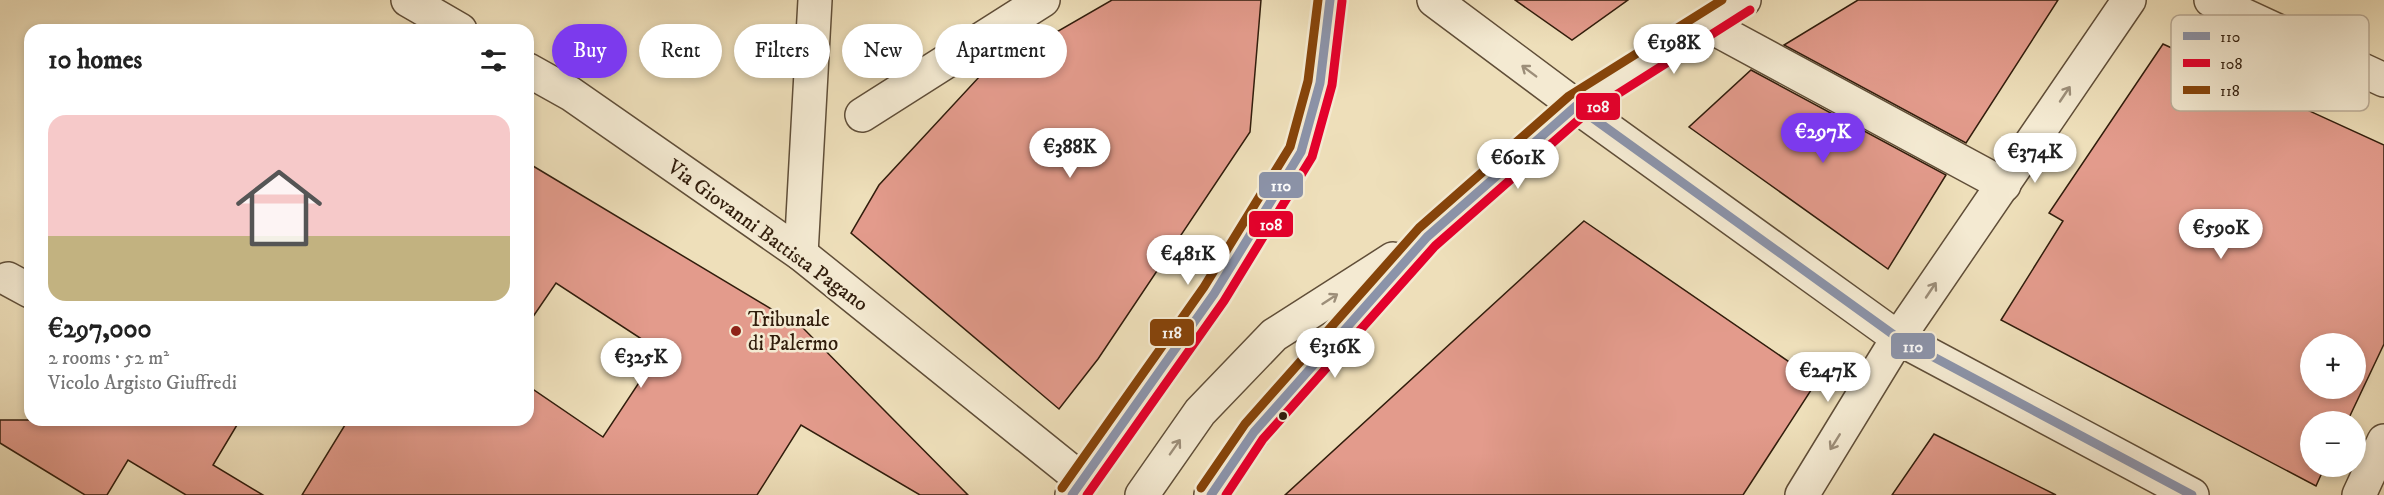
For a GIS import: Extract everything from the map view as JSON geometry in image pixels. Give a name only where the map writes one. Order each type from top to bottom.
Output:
[{"type":"street","points":[[408,0],[450,24]]},
{"type":"street","points":[[801,254],[815,0]]},
{"type":"street","points":[[862,115],[1043,0]]},
{"type":"street","points":[[1077,488],[1214,294],[1301,152],[1320,83],[1330,0]]},
{"type":"street","points":[[1434,0],[1576,106],[1899,338],[2192,495]]},
{"type":"street","points":[[1211,495],[1254,432],[1427,237],[1576,106],[1744,0]]},
{"type":"street","points":[[1802,495],[1899,338],[2129,0]]},
{"type":"street","points":[[2211,0],[2243,15]]},
{"type":"street","points":[[1706,24],[2004,184]]},
{"type":"street","name":"Via Giovanni Battista Pagano","points":[[534,73],[571,94],[801,254],[1077,488]]},
{"type":"street","points":[[2369,73],[2384,80]]},
{"type":"street","points":[[1142,495],[1200,412],[1274,335],[1427,237]]},
{"type":"street","points":[[2359,495],[2384,441]]},
{"type":"building","points":[[1112,0],[1261,0],[1250,132],[1098,359],[1059,409],[851,233],[879,185],[978,78],[1067,78],[1067,26]]},
{"type":"building","points":[[1515,0],[1628,0],[1572,40]]},
{"type":"building","points":[[1858,0],[2058,0],[1966,143],[1784,45]]},
{"type":"building","points":[[2163,44],[2171,48],[2171,111],[2310,111],[2384,145],[2384,344],[2366,382],[2366,333],[2300,333],[2300,399],[2358,399],[2352,411],[2300,411],[2300,477],[2320,477],[2316,486],[2001,320],[2063,221],[2049,213]]},
{"type":"building","points":[[1751,70],[1946,175],[1888,269],[1689,127]]},
{"type":"building","name":"Tribunale di Palermo","points":[[534,167],[803,328],[968,495],[920,495],[801,425],[757,495],[302,495],[344,426],[534,426],[534,390],[603,437],[660,351],[556,283],[534,315]]},
{"type":"building","points":[[1584,221],[1817,381],[1743,495],[1285,495]]},
{"type":"building","points":[[0,420],[24,420],[24,426],[236,426],[213,465],[263,495],[186,495],[128,460],[107,495],[85,495],[0,443]]},
{"type":"building","points":[[1934,434],[2056,495],[1892,495]]},
{"type":"transit line","name":"118","points":[[1062,488],[1204,287],[1290,147],[1308,81],[1318,0]]},
{"type":"transit line","name":"110","points":[[1072,495],[1214,294],[1301,152],[1320,83],[1330,0]]},
{"type":"transit line","name":"118","points":[[1201,488],[1245,424],[1419,228],[1569,96],[1722,0]]},
{"type":"transit line","name":"108","points":[[1087,495],[1224,301],[1312,157],[1332,85],[1342,1]]},
{"type":"transit line","name":"108","points":[[1226,495],[1263,439],[1435,246],[1583,116],[1750,10]]},
{"type":"transit line","name":"110","points":[[1211,495],[1254,432],[1427,237],[1576,106],[1898,338],[2192,495]]},
{"type":"place","name":"Tribunale di Palermo","points":[[736,331]]}]
